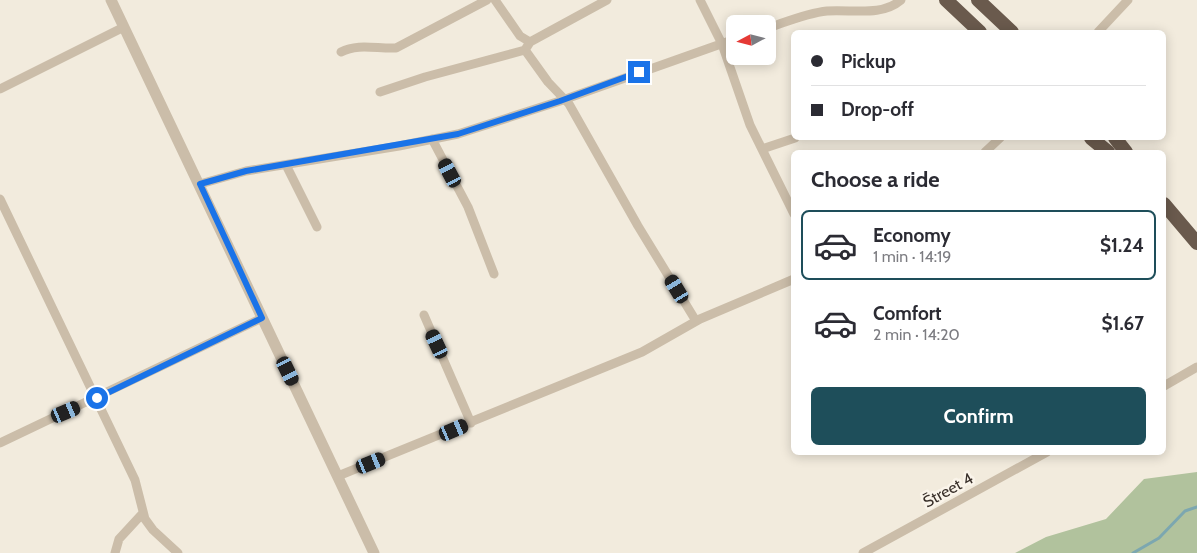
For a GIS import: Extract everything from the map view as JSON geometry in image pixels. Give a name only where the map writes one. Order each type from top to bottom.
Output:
[{"type":"highway","points":[[946,0],[978,30]]},
{"type":"highway","points":[[978,0],[1010,30]]},
{"type":"highway","points":[[1093,140],[1106,150]]},
{"type":"highway","points":[[1117,140],[1124,150]]},
{"type":"highway","points":[[1166,207],[1197,243]]},
{"type":"street","points":[[111,0],[374,553]]},
{"type":"street","points":[[341,52],[352,46],[379,49],[396,48],[488,0]]},
{"type":"street","points":[[495,0],[564,100],[696,321]]},
{"type":"street","points":[[380,92],[528,46],[607,0]]},
{"type":"street","points":[[700,0],[722,44],[750,125],[791,208]]},
{"type":"street","points":[[776,26],[825,11],[880,10],[894,6],[901,0]]},
{"type":"street","points":[[1100,30],[1128,0]]},
{"type":"street","points":[[0,89],[124,27]]},
{"type":"street","points":[[200,184],[232,174],[458,134],[564,100],[726,42]]},
{"type":"street","points":[[432,139],[468,207],[494,274]]},
{"type":"street","points":[[762,149],[791,140]]},
{"type":"street","points":[[987,150],[998,140]]},
{"type":"street","points":[[286,165],[317,227]]},
{"type":"street","points":[[0,199],[135,480],[143,512],[153,530],[178,553]]},
{"type":"street","points":[[338,476],[642,352],[696,321],[791,280]]},
{"type":"street","points":[[424,315],[471,423]]},
{"type":"street","points":[[0,443],[262,318]]},
{"type":"street","points":[[1166,385],[1197,367]]},
{"type":"street","name":"S̄treet 4","points":[[863,553],[1042,455]]},
{"type":"street","points":[[114,553],[119,539],[143,512]]},
{"type":"green space","points":[[1197,472],[1197,553],[1015,553],[1046,537],[1106,519],[1144,479]]},
{"type":"waterway","points":[[1133,553],[1159,538],[1185,511],[1197,507]]},
{"type":"route","points":[[97,398],[262,318],[200,184],[246,171],[399,146],[458,134],[560,101],[639,72]]}]
